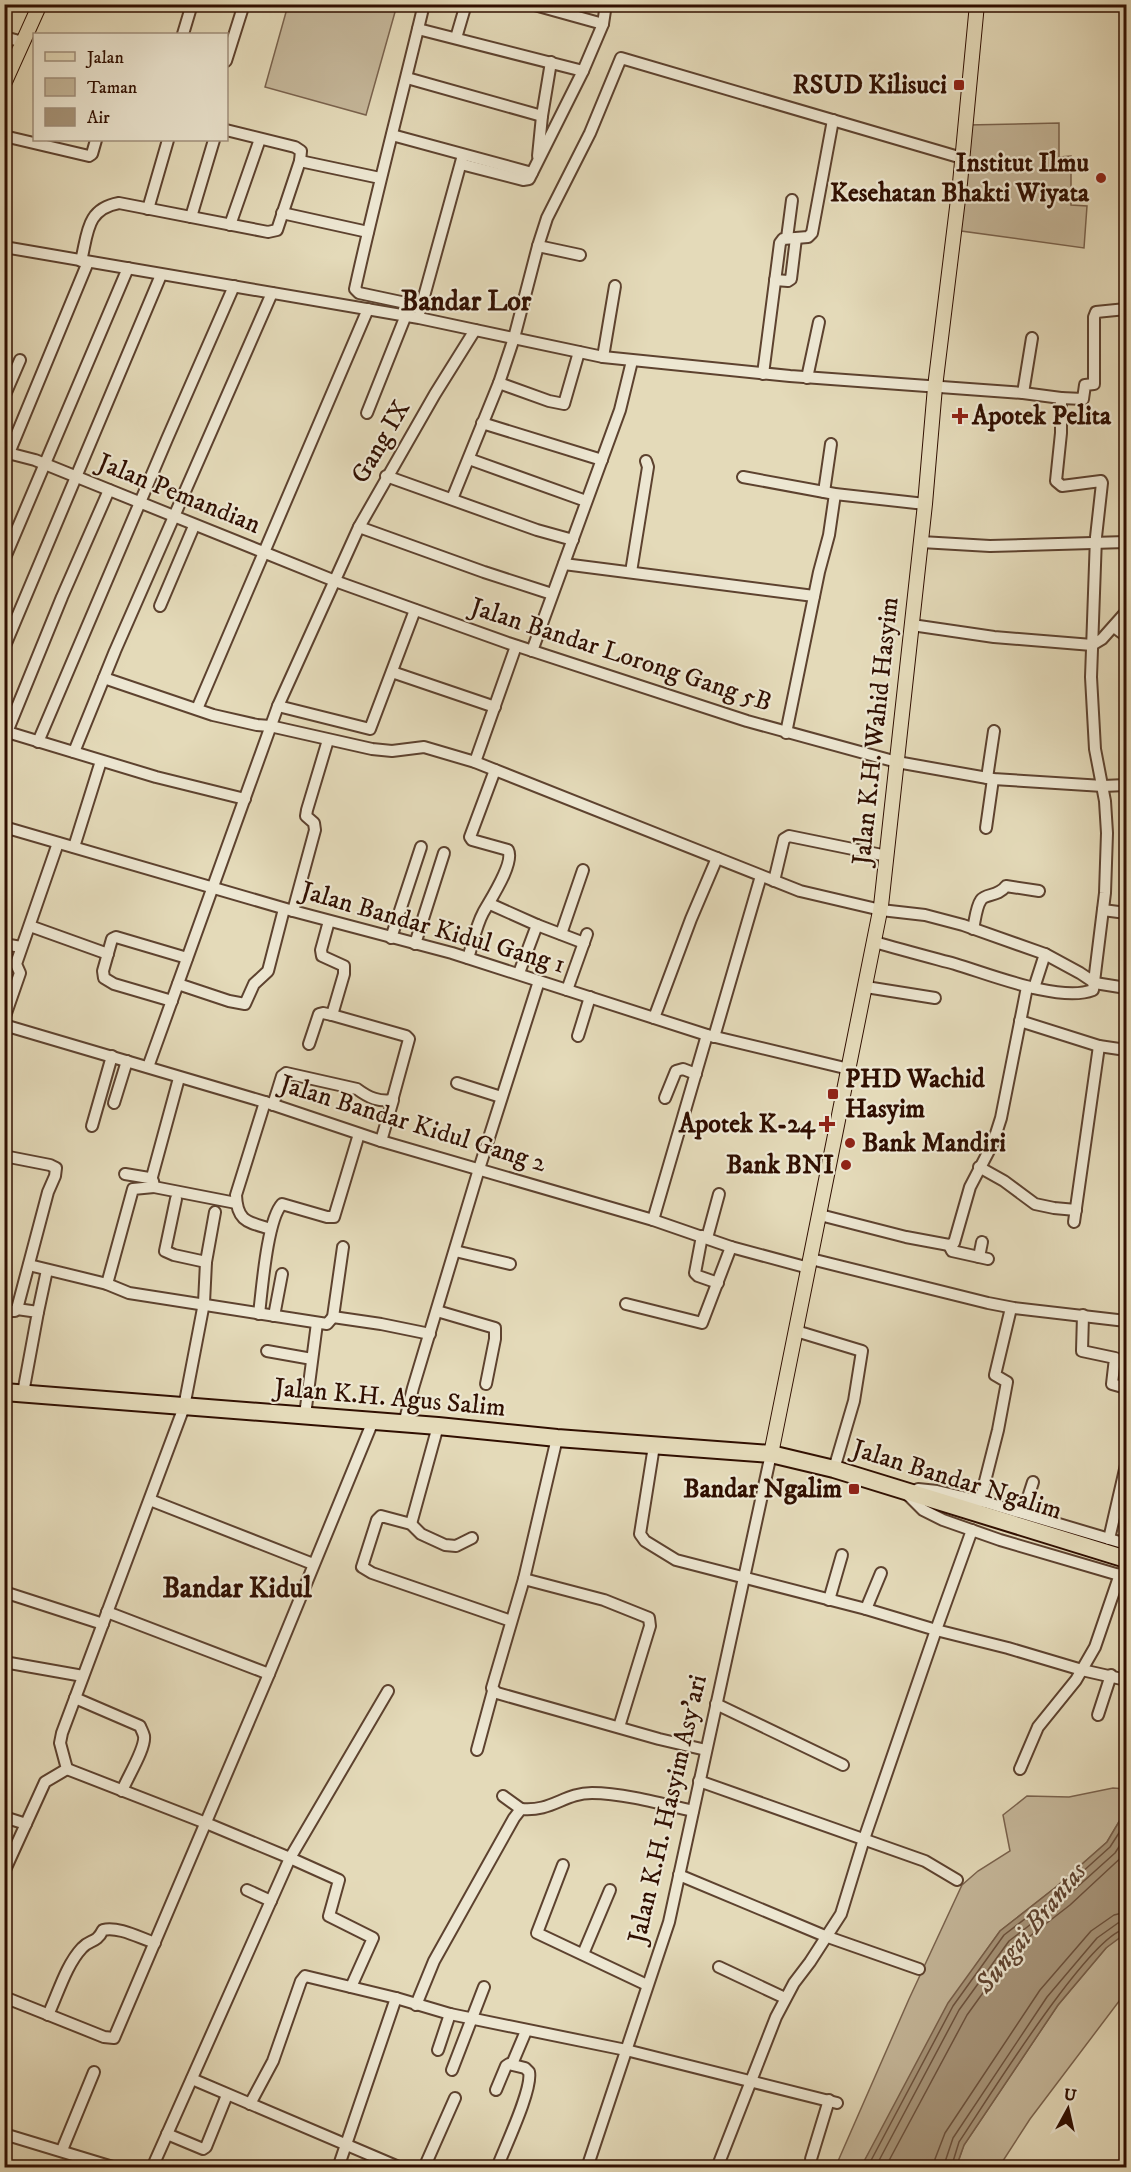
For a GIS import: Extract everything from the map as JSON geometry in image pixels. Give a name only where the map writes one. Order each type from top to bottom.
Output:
[{"type":"highway","name":"Jalan K.H. Agus Salim","points":[[4,1392],[771,1454]]},
{"type":"highway","name":"Jalan Bandar Ngalim","points":[[771,1454],[834,1469],[905,1491],[1124,1570]]},
{"type":"main road","points":[[4,84],[40,4]]},
{"type":"main road","name":"Jalan K.H. Wahid Hasyim","points":[[771,1454],[880,910],[926,504],[935,387],[962,158],[976,4]]},
{"type":"street","points":[[183,33],[192,4]]},
{"type":"street","points":[[228,55],[244,4]]},
{"type":"street","points":[[420,306],[355,291],[380,178],[424,4]]},
{"type":"street","points":[[456,38],[466,4]]},
{"type":"street","points":[[531,4],[603,24]]},
{"type":"street","points":[[392,135],[523,180],[529,179],[584,71],[603,24],[606,4]]},
{"type":"street","points":[[418,29],[584,71]]},
{"type":"street","points":[[4,37],[23,42]]},
{"type":"street","points":[[452,500],[499,383],[547,219],[590,133],[621,58],[962,158]]},
{"type":"street","points":[[538,163],[542,116],[551,62]]},
{"type":"street","points":[[406,78],[542,116]]},
{"type":"street","points":[[763,374],[780,243],[783,239],[808,237],[812,233],[832,120]]},
{"type":"street","points":[[7,452],[85,261],[90,225],[101,208],[119,203],[230,225],[272,232],[277,230],[301,153],[296,147],[228,131]]},
{"type":"street","points":[[4,136],[89,156],[92,154],[96,141]]},
{"type":"street","points":[[230,225],[260,139]]},
{"type":"street","points":[[148,209],[168,141]]},
{"type":"street","points":[[191,217],[214,141]]},
{"type":"street","points":[[419,318],[420,306],[462,159]]},
{"type":"street","points":[[300,161],[380,178]]},
{"type":"street","points":[[792,200],[792,238]]},
{"type":"street","points":[[282,213],[368,232]]},
{"type":"street","points":[[538,246],[580,255]]},
{"type":"street","points":[[5,249],[406,315],[603,357],[807,378],[1023,393],[1061,398],[1083,399],[1085,385],[1094,384],[1094,317],[1096,312],[1126,309]]},
{"type":"street","points":[[4,560],[128,268]]},
{"type":"street","points":[[4,648],[161,274]]},
{"type":"street","points":[[38,742],[234,286]]},
{"type":"street","points":[[603,357],[615,286]]},
{"type":"street","points":[[74,752],[272,293]]},
{"type":"street","points":[[197,709],[368,309]]},
{"type":"street","points":[[367,413],[406,315]]},
{"type":"street","points":[[807,378],[819,322]]},
{"type":"street","name":"Gang IX","points":[[148,1067],[278,706],[359,526],[386,476],[475,330]]},
{"type":"street","points":[[1023,393],[1032,338]]},
{"type":"street","points":[[499,383],[564,404],[579,352]]},
{"type":"street","points":[[4,397],[20,360]]},
{"type":"street","points":[[532,651],[620,410],[632,361]]},
{"type":"street","points":[[875,942],[1030,988],[1071,992],[1093,990],[1105,893],[1107,833],[1103,786],[1095,749],[1091,677],[1096,543],[1102,481],[1062,486],[1056,481],[1061,433],[1061,398]]},
{"type":"street","points":[[482,423],[602,460]]},
{"type":"street","points":[[786,732],[829,535],[831,444]]},
{"type":"street","name":"Jalan Pemandian","points":[[7,452],[45,464],[334,581]]},
{"type":"street","points":[[469,459],[586,501]]},
{"type":"street","points":[[631,572],[648,467],[646,461]]},
{"type":"street","points":[[386,476],[573,540]]},
{"type":"street","points":[[743,477],[829,493],[926,504]]},
{"type":"street","points":[[109,490],[6,732],[101,761],[245,799]]},
{"type":"street","points":[[160,606],[194,526]]},
{"type":"street","points":[[359,526],[484,572],[552,594]]},
{"type":"street","points":[[921,542],[990,546],[1126,542]]},
{"type":"street","points":[[564,564],[814,596]]},
{"type":"street","name":"Jalan Bandar Lorong Gang 5B","points":[[334,581],[516,646],[694,705],[897,762],[990,778],[1103,786],[1126,785]]},
{"type":"street","points":[[278,706],[370,729],[415,610]]},
{"type":"street","points":[[912,625],[994,637],[1092,645],[1102,639],[1126,612]]},
{"type":"street","points":[[1113,627],[1126,636]]},
{"type":"street","points":[[475,762],[516,646]]},
{"type":"street","points":[[392,672],[495,707]]},
{"type":"street","points":[[104,678],[249,724],[270,726],[328,740],[392,751],[424,747],[475,762],[761,876],[823,897],[880,910],[925,915],[973,929],[1045,954],[1095,983],[1126,988]]},
{"type":"street","points":[[986,828],[994,731]]},
{"type":"street","points":[[178,984],[245,1004],[254,984],[268,970],[315,830],[314,823],[306,816],[328,740]]},
{"type":"street","points":[[74,848],[101,761]]},
{"type":"street","points":[[468,958],[482,914],[490,904],[510,851],[472,840],[470,837],[495,770]]},
{"type":"street","name":"Jalan Bandar Kidul Gang 1","points":[[4,827],[289,910],[519,973],[711,1036],[849,1069]]},
{"type":"street","points":[[774,880],[784,839],[789,836],[887,856]]},
{"type":"street","points":[[4,1018],[20,973],[16,964],[21,947],[58,843]]},
{"type":"street","points":[[391,938],[421,847]]},
{"type":"street","points":[[415,944],[444,853]]},
{"type":"street","points":[[654,1018],[691,919],[717,858]]},
{"type":"street","points":[[561,934],[583,870]]},
{"type":"street","points":[[653,1220],[696,1074],[711,1036],[761,876]]},
{"type":"street","points":[[973,929],[980,902],[984,897],[1000,893],[1006,886],[1039,891]]},
{"type":"street","points":[[490,904],[561,934],[585,938],[567,990]]},
{"type":"street","points":[[1102,910],[1126,913]]},
{"type":"street","points":[[329,921],[321,950],[322,956],[344,966],[344,974],[332,1015]]},
{"type":"street","points":[[519,973],[537,925]]},
{"type":"street","points":[[30,926],[108,954]]},
{"type":"street","points":[[172,1001],[114,984],[104,978],[103,971],[112,939],[116,937],[187,958]]},
{"type":"street","points":[[4,944],[21,947]]},
{"type":"street","points":[[820,1215],[906,1237],[949,1245],[954,1243],[970,1187],[993,1143],[1001,1118],[1020,1021],[1030,988],[1045,954]]},
{"type":"street","points":[[404,1424],[479,1169],[539,981]]},
{"type":"street","points":[[866,987],[935,998]]},
{"type":"street","points":[[578,1036],[590,997]]},
{"type":"street","points":[[309,1044],[319,1014],[323,1013],[406,1036],[409,1039],[381,1141]]},
{"type":"street","points":[[1020,1021],[1099,1047],[1126,1050]]},
{"type":"street","name":"Jalan Bandar Kidul Gang 2","points":[[4,1024],[269,1104],[381,1141],[653,1220],[731,1247],[1011,1308],[1126,1321]]},
{"type":"street","points":[[1074,1222],[1099,1047]]},
{"type":"street","points":[[92,1125],[112,1056]]},
{"type":"street","points":[[114,1103],[127,1061]]},
{"type":"street","points":[[665,1098],[676,1071],[683,1069],[696,1074]]},
{"type":"street","points":[[271,1229],[242,1218],[236,1210],[236,1195],[243,1169],[282,1076],[286,1073],[357,1089],[380,1101],[392,1101]]},
{"type":"street","points":[[153,1182],[179,1078]]},
{"type":"street","points":[[458,1083],[501,1097]]},
{"type":"street","points":[[259,1314],[271,1229],[279,1207],[282,1204],[334,1217],[359,1134]]},
{"type":"street","points":[[4,1156],[56,1168],[56,1176],[48,1192],[17,1309]]},
{"type":"street","points":[[979,1167],[1004,1181],[1035,1204],[1076,1210]]},
{"type":"street","points":[[125,1174],[149,1178],[153,1182],[236,1203]]},
{"type":"street","points":[[107,1284],[133,1189],[153,1182]]},
{"type":"street","points":[[718,1283],[694,1273],[719,1194]]},
{"type":"street","points":[[176,1199],[165,1251],[206,1262]]},
{"type":"street","points":[[67,1769],[60,1738],[184,1407],[204,1303],[206,1262],[214,1212]]},
{"type":"street","points":[[949,1245],[952,1251],[984,1258],[982,1242]]},
{"type":"street","points":[[29,1265],[107,1284],[129,1293],[327,1324],[333,1317],[343,1247]]},
{"type":"street","points":[[626,1304],[700,1323],[704,1320],[731,1247]]},
{"type":"street","points":[[455,1251],[510,1264]]},
{"type":"street","points":[[23,1394],[47,1270]]},
{"type":"street","points":[[274,1316],[282,1274]]},
{"type":"street","points":[[980,1501],[998,1430],[1006,1382],[994,1375],[1011,1308]]},
{"type":"street","points":[[4,1311],[17,1309],[38,1312]]},
{"type":"street","points":[[437,1311],[495,1328],[486,1384]]},
{"type":"street","points":[[1083,1315],[1082,1351],[1115,1358],[1113,1385],[1126,1388]]},
{"type":"street","points":[[333,1317],[430,1334]]},
{"type":"street","points":[[304,1415],[317,1323]]},
{"type":"street","points":[[796,1331],[862,1351],[854,1401],[834,1469]]},
{"type":"street","points":[[267,1351],[312,1359]]},
{"type":"street","points":[[4,1997],[104,2037],[114,2038],[269,1674],[373,1421]]},
{"type":"street","points":[[411,1524],[438,1426]]},
{"type":"street","points":[[477,1750],[494,1691],[492,1683],[524,1579],[557,1438]]},
{"type":"street","points":[[654,1446],[639,1534],[641,1538],[676,1560],[1126,1680]]},
{"type":"street","name":"Jalan K.H. Hasyim Asy'ari","points":[[587,2168],[669,1922],[742,1578],[771,1454]]},
{"type":"street","points":[[1109,1539],[1123,1496],[1126,1465]]},
{"type":"street","points":[[1023,1513],[1033,1482]]},
{"type":"street","points":[[905,1491],[921,1489],[938,1491],[980,1501],[1126,1544]]},
{"type":"street","points":[[905,1491],[930,1515],[972,1530],[1124,1570],[1095,1647],[1060,1701],[1042,1719],[1020,1769]]},
{"type":"street","points":[[150,1500],[313,1564]]},
{"type":"street","points":[[472,1538],[456,1546],[445,1545],[421,1534],[411,1524],[383,1516],[379,1518],[362,1565],[363,1569],[511,1621]]},
{"type":"street","points":[[722,2166],[785,1998],[841,1914],[864,1839],[972,1530]]},
{"type":"street","points":[[829,1600],[842,1555]]},
{"type":"street","points":[[866,1609],[881,1573]]},
{"type":"street","points":[[524,1579],[604,1600],[650,1618],[650,1626],[619,1727]]},
{"type":"street","points":[[4,1592],[103,1624]]},
{"type":"street","points":[[107,1612],[269,1674]]},
{"type":"street","points":[[4,1662],[83,1676]]},
{"type":"street","points":[[1098,1715],[1111,1676]]},
{"type":"street","points":[[152,2168],[290,1858],[388,1691]]},
{"type":"street","points":[[494,1691],[706,1750]]},
{"type":"street","points":[[75,1698],[140,1726],[144,1736],[142,1749],[122,1791]]},
{"type":"street","points":[[716,1704],[843,1765]]},
{"type":"street","points":[[67,1769],[206,1823],[339,1880],[329,1916],[373,1938],[351,1987]]},
{"type":"street","points":[[4,1872],[7,1859],[45,1782],[67,1769]]},
{"type":"street","points":[[699,1781],[925,1861],[957,1880]]},
{"type":"street","points":[[503,1796],[521,1809],[534,1810],[548,1808],[570,1796],[592,1793],[693,1810]]},
{"type":"street","points":[[416,2004],[434,1961],[521,1809]]},
{"type":"street","points":[[4,1817],[26,1824]]},
{"type":"street","points":[[563,1865],[537,1933],[647,1985]]},
{"type":"street","points":[[679,1875],[825,1936],[919,1969]]},
{"type":"street","points":[[247,1890],[271,1900]]},
{"type":"street","points":[[583,1954],[610,1890]]},
{"type":"street","points":[[48,2014],[71,1965],[83,1946],[98,1939],[103,1930],[116,1930],[155,1943]]},
{"type":"street","points":[[719,1967],[785,1998]]},
{"type":"street","points":[[250,2104],[273,2061],[303,1977],[396,1998],[450,2014],[626,2050],[833,2102],[811,2159]]},
{"type":"street","points":[[452,2070],[484,1987]]},
{"type":"street","points":[[338,2168],[396,1998]]},
{"type":"street","points":[[438,2050],[450,2014]]},
{"type":"street","points":[[512,2064],[526,2031]]},
{"type":"street","points":[[496,2090],[506,2066],[512,2064],[528,2070],[530,2079],[496,2168]]},
{"type":"street","points":[[62,2150],[94,2072]]},
{"type":"street","points":[[192,2079],[401,2168]]},
{"type":"street","points":[[167,2134],[203,2149],[206,2147],[227,2094]]},
{"type":"street","points":[[424,2168],[455,2098]]},
{"type":"street","points":[[4,2134],[116,2168]]},
{"type":"green space","points":[[288,5],[397,5],[366,115],[265,87]]},
{"type":"green space","points":[[1059,123],[1059,157],[1071,156],[1071,205],[1087,206],[1084,248],[954,230],[967,125]]},
{"type":"green space","points":[[1113,1788],[1126,1789],[1126,1810],[1107,1842],[1056,1887],[1000,1931],[976,1965],[861,2167],[835,2168],[962,1885],[978,1871],[1010,1851],[1003,1815],[1027,1796],[1069,1797]]},
{"type":"green space","points":[[1126,1927],[1126,1992],[1030,2119],[999,2167],[956,2168],[964,2145],[1058,2005]]},
{"type":"water","name":"Sungai Brantas","points":[[1126,1810],[1126,1933],[1106,1948],[1058,2005],[964,2145],[956,2167],[861,2167],[948,2003],[1000,1931],[1056,1887],[1107,1842]]},
{"type":"place","name":"RSUD Kilisuci","points":[[959,85]]},
{"type":"place","name":"Institut Ilmu Kesehatan Bhakti Wiyata","points":[[1101,178]]},
{"type":"place","name":"Apotek Pelita","points":[[960,416]]},
{"type":"place","name":"PHD Wachid Hasyim","points":[[833,1094]]},
{"type":"place","name":"Apotek K-24","points":[[827,1124]]},
{"type":"place","name":"Bank Mandiri","points":[[850,1143]]},
{"type":"place","name":"Bank BNI","points":[[846,1165]]},
{"type":"place","name":"Bandar Ngalim","points":[[854,1489]]},
{"type":"district","name":"Bandar Lor","points":[[466,301]]},
{"type":"district","name":"Bandar Kidul","points":[[237,1588]]}]
